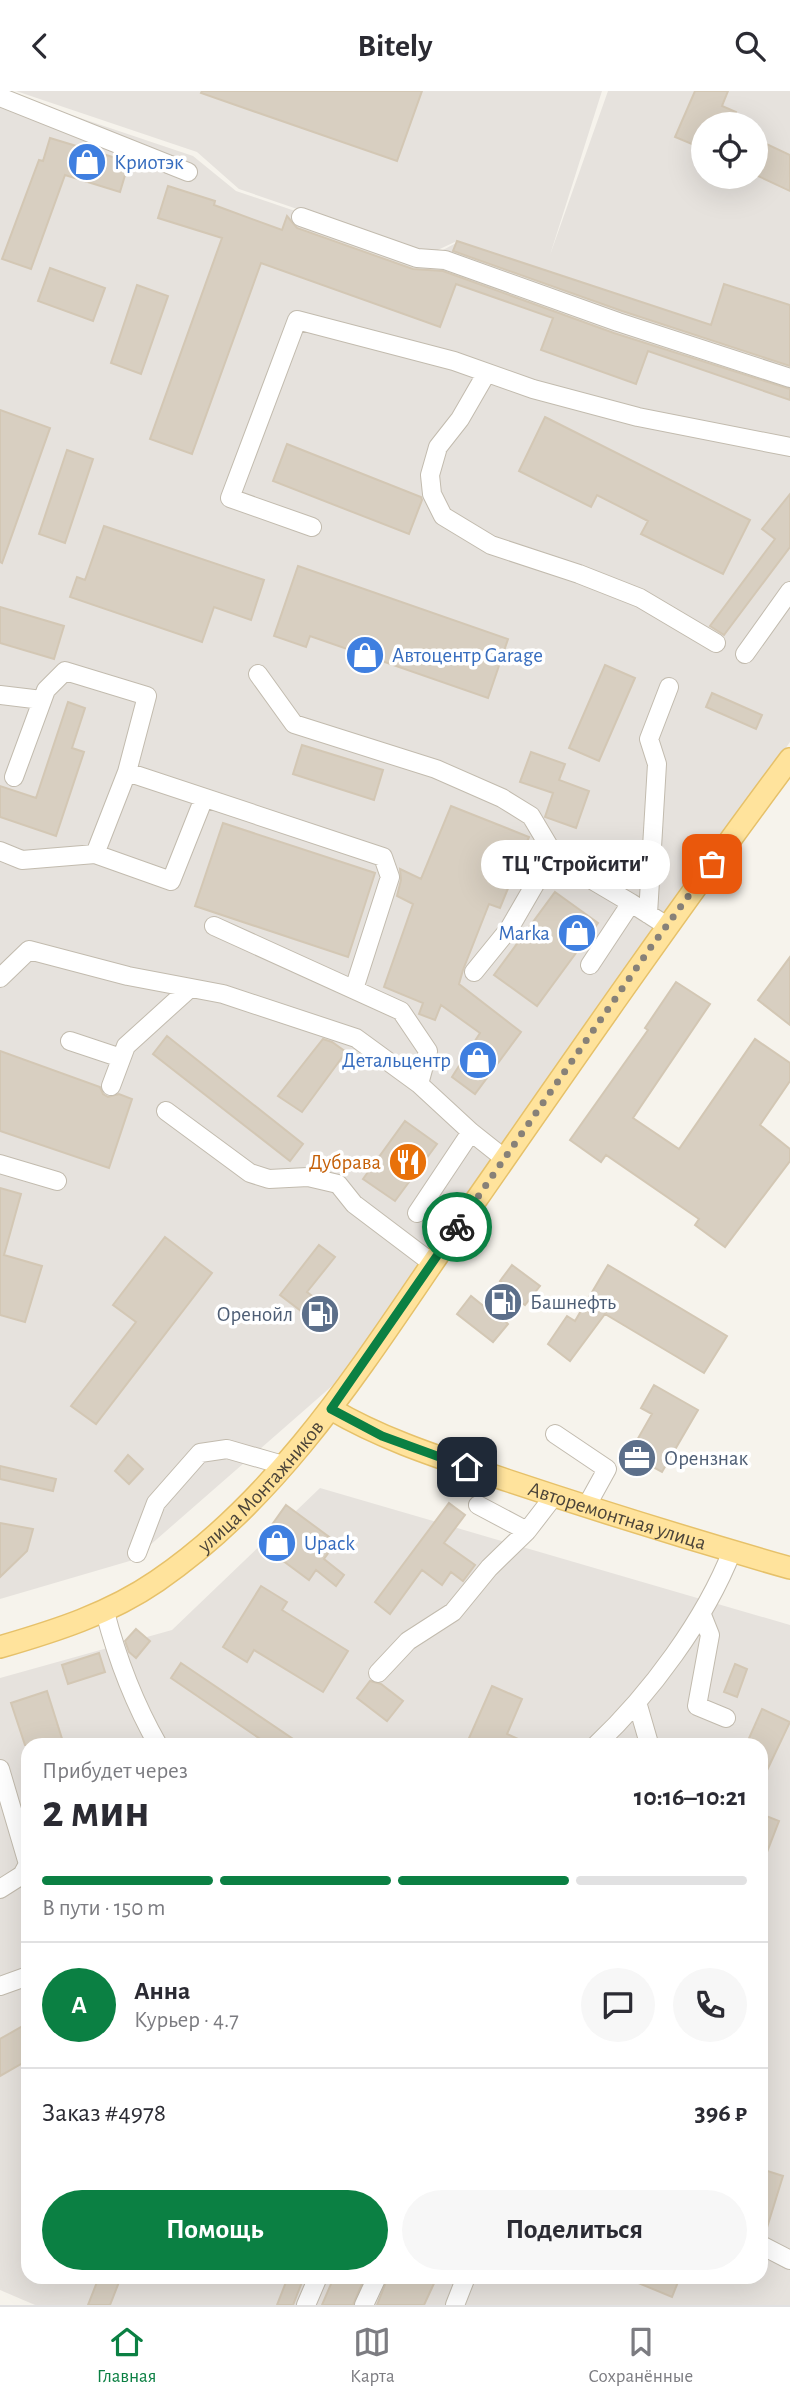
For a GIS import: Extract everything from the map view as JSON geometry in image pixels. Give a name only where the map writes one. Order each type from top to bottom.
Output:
[{"type":"main road","name":"улица Монтажников","points":[[0,1647],[105,1612],[158,1580],[219,1531],[283,1465],[331,1409],[667,926],[790,759]]},
{"type":"main road","name":"Авторемонтная улица","points":[[331,1409],[382,1436],[554,1496],[790,1568]]},
{"type":"lane","points":[[0,97],[188,172]]},
{"type":"lane","points":[[301,217],[417,258],[445,260],[618,322],[790,378]]},
{"type":"lane","points":[[312,527],[229,498],[297,320],[454,361],[533,389],[638,417],[790,447]]},
{"type":"lane","points":[[486,374],[460,419],[438,447],[430,475],[432,494],[443,516],[491,545],[579,574],[640,598],[716,643]]},
{"type":"lane","points":[[745,654],[790,590]]},
{"type":"lane","points":[[13,776],[46,690],[65,671],[147,695],[127,772],[95,854]]},
{"type":"lane","points":[[258,674],[294,724],[436,769],[502,798],[531,816],[553,853],[570,867],[667,926]]},
{"type":"lane","points":[[649,914],[657,764],[649,739],[668,687]]},
{"type":"lane","points":[[0,695],[42,700]]},
{"type":"lane","points":[[127,772],[383,857],[390,877],[354,989]]},
{"type":"lane","points":[[0,851],[22,860],[95,854],[171,881],[204,798]]},
{"type":"lane","points":[[474,972],[509,929],[553,853]]},
{"type":"lane","points":[[590,965],[631,902]]},
{"type":"lane","points":[[214,926],[401,1011],[428,1051],[419,1084]]},
{"type":"lane","points":[[0,978],[29,950],[128,976],[223,994],[356,1038],[419,1084],[505,1159]]},
{"type":"lane","points":[[111,1086],[126,1046],[190,988]]},
{"type":"lane","points":[[70,1041],[121,1058]]},
{"type":"lane","points":[[166,1111],[250,1173],[269,1179],[308,1177],[338,1184],[354,1204],[432,1263]]},
{"type":"lane","points":[[417,1213],[471,1132]]},
{"type":"lane","points":[[0,1164],[57,1181]]},
{"type":"lane","points":[[555,1434],[607,1469],[586,1507]]},
{"type":"lane","points":[[137,1553],[156,1503],[200,1453],[227,1449],[283,1465]]},
{"type":"lane","points":[[378,1673],[408,1641],[453,1612],[489,1568],[527,1531],[554,1496]]},
{"type":"lane","points":[[478,1505],[527,1531]]},
{"type":"lane","points":[[603,1738],[637,1702],[702,1615],[733,1551]]},
{"type":"lane","points":[[105,1612],[130,1688],[155,1738]]},
{"type":"lane","points":[[702,1615],[710,1635],[696,1706],[726,1719]]},
{"type":"lane","points":[[637,1702],[647,1738]]},
{"type":"lane","points":[[0,1769],[21,1840]]},
{"type":"lane","points":[[0,1889],[21,1876]]},
{"type":"lane","points":[[0,1986],[21,1978]]},
{"type":"lane","points":[[768,2249],[790,2260]]},
{"type":"lane","points":[[306,2305],[315,2284]]},
{"type":"lane","points":[[364,2305],[373,2284]]},
{"type":"lane","points":[[455,2305],[463,2284]]},
{"type":"shaded area","points":[[0,91],[193,156],[236,191],[430,257],[456,243],[544,271],[457,241],[429,254],[239,189],[197,152],[16,91],[602,91],[550,255],[608,91],[790,91],[790,742],[340,1379],[133,1560],[0,1599]]},
{"type":"shaded area","points":[[320,1488],[790,1625],[790,2305],[35,2305],[0,2290],[0,1678],[172,1630]]},
{"type":"building","points":[[422,91],[397,161],[201,93]]},
{"type":"building","points":[[695,91],[728,91],[722,106],[736,112],[691,112],[691,144],[675,137]]},
{"type":"building","points":[[50,138],[129,162],[120,192],[65,175],[31,269],[2,259],[39,160],[43,161]]},
{"type":"building","points":[[768,145],[790,155],[790,191],[768,181]]},
{"type":"building","points":[[168,186],[215,201],[214,205],[282,230],[287,216],[297,228],[413,269],[443,271],[614,333],[790,389],[790,400],[648,351],[636,384],[541,350],[553,318],[456,284],[440,327],[261,263],[192,454],[150,439],[222,238],[158,218]]},
{"type":"building","points":[[457,241],[711,325],[724,284],[790,305],[790,366],[622,311],[453,251]]},
{"type":"building","points":[[50,268],[105,288],[93,321],[38,301]]},
{"type":"building","points":[[137,285],[168,296],[141,374],[111,363]]},
{"type":"building","points":[[0,410],[50,428],[2,563],[0,562]]},
{"type":"building","points":[[545,417],[750,520],[723,574],[641,534],[648,521],[597,495],[591,507],[519,471]]},
{"type":"building","points":[[287,444],[421,497],[409,534],[273,481]]},
{"type":"building","points":[[67,450],[93,459],[65,543],[39,534]]},
{"type":"building","points":[[790,494],[790,547],[724,635],[710,626],[775,539],[762,529]]},
{"type":"building","points":[[104,526],[264,580],[251,620],[214,607],[202,642],[70,597],[77,577],[85,580]]},
{"type":"building","points":[[298,566],[508,639],[488,698],[310,636],[306,647],[274,636]]},
{"type":"building","points":[[0,607],[64,626],[54,659],[0,643]]},
{"type":"building","points":[[605,665],[635,678],[599,761],[569,748]]},
{"type":"building","points":[[712,693],[762,715],[756,729],[706,707]]},
{"type":"building","points":[[68,702],[85,708],[72,748],[84,752],[56,836],[0,817],[0,786],[36,798]]},
{"type":"building","points":[[302,745],[383,770],[374,800],[293,774]]},
{"type":"building","points":[[531,752],[565,764],[559,780],[589,791],[576,828],[545,817],[553,793],[520,782]]},
{"type":"building","points":[[451,806],[529,837],[500,908],[489,904],[459,984],[521,1032],[475,1094],[452,1077],[480,1033],[441,1005],[435,1020],[419,1014],[423,1003],[384,987],[413,904],[397,896],[401,880],[400,869],[421,879]]},
{"type":"building","points":[[223,823],[375,873],[348,957],[195,906]]},
{"type":"building","points":[[555,892],[598,923],[537,1006],[494,975]]},
{"type":"building","points":[[790,957],[790,1025],[758,1000]]},
{"type":"building","points":[[676,982],[710,1004],[633,1118],[679,1149],[755,1039],[790,1063],[790,1081],[760,1125],[790,1149],[790,1161],[725,1247],[695,1225],[699,1219],[606,1155],[601,1162],[570,1140],[648,1030],[645,1028]]},
{"type":"building","points":[[167,1036],[303,1144],[290,1161],[153,1054]]},
{"type":"building","points":[[323,1039],[346,1052],[302,1112],[278,1096]]},
{"type":"building","points":[[0,1051],[100,1087],[108,1097],[119,1094],[132,1099],[109,1168],[0,1131]]},
{"type":"building","points":[[405,1121],[437,1144],[395,1201],[363,1179]]},
{"type":"building","points":[[0,1188],[21,1194],[4,1255],[42,1266],[25,1322],[0,1315]]},
{"type":"building","points":[[165,1237],[212,1273],[96,1424],[71,1406],[136,1322],[113,1305]]},
{"type":"building","points":[[319,1245],[335,1257],[307,1292],[337,1315],[326,1330],[280,1295]]},
{"type":"building","name":"Башнефть","points":[[512,1265],[540,1286],[525,1305],[517,1299],[502,1318],[508,1324],[493,1342],[457,1314],[471,1296],[486,1308],[505,1285],[500,1281]]},
{"type":"building","points":[[608,1265],[727,1336],[704,1373],[605,1314],[570,1361],[548,1344],[567,1316],[575,1321]]},
{"type":"building","points":[[654,1385],[698,1410],[662,1472],[629,1454],[652,1414],[641,1408]]},
{"type":"building","points":[[128,1455],[143,1469],[129,1484],[115,1471]]},
{"type":"building","points":[[0,1466],[56,1479],[53,1491],[0,1479]]},
{"type":"building","points":[[449,1503],[465,1515],[444,1543],[475,1565],[463,1581],[451,1572],[442,1585],[422,1570],[390,1614],[375,1602]]},
{"type":"building","points":[[286,1505],[336,1542],[324,1559],[344,1575],[336,1586],[316,1570],[309,1580],[259,1543]]},
{"type":"building","points":[[0,1523],[33,1529],[27,1551],[0,1577]]},
{"type":"building","points":[[261,1586],[287,1602],[282,1610],[348,1651],[323,1692],[254,1650],[247,1662],[223,1647]]},
{"type":"building","points":[[136,1629],[150,1641],[136,1658],[129,1652],[125,1641]]},
{"type":"building","points":[[99,1653],[105,1672],[68,1684],[62,1665]]},
{"type":"building","points":[[181,1663],[292,1738],[259,1738],[171,1678]]},
{"type":"building","points":[[735,1664],[747,1669],[737,1697],[724,1692]]},
{"type":"building","points":[[370,1681],[381,1684],[403,1701],[387,1721],[357,1698]]},
{"type":"building","points":[[492,1686],[522,1699],[507,1734],[516,1738],[469,1738]]},
{"type":"building","points":[[47,1691],[62,1738],[23,1738],[11,1703]]},
{"type":"building","points":[[762,1709],[790,1722],[768,1768],[768,1738],[749,1738]]},
{"type":"building","points":[[768,1817],[779,1821],[768,1849]]},
{"type":"building","points":[[21,2027],[21,2064],[0,2076],[0,2039]]},
{"type":"building","points":[[768,2171],[783,2176],[768,2224]]},
{"type":"building","points":[[96,2284],[118,2284],[110,2305],[88,2305]]},
{"type":"building","points":[[285,2284],[301,2284],[293,2305],[277,2305]]},
{"type":"building","points":[[331,2284],[362,2284],[353,2305],[322,2305]]},
{"type":"building","points":[[385,2284],[434,2284],[424,2305],[377,2305]]},
{"type":"building","points":[[641,2284],[677,2284],[672,2297]]},
{"type":"way so far","points":[[457,1227],[651,947],[712,864]]},
{"type":"place","name":"Криотэк","points":[[87,162]]},
{"type":"place","name":"Автоцентр Garage","points":[[365,655]]},
{"type":"place","name":"ТЦ \"Стройсити\"","points":[[712,864]]},
{"type":"place","name":"Marka","points":[[577,933]]},
{"type":"place","name":"Детальцентр","points":[[478,1060]]},
{"type":"place","name":"Дубрава","points":[[408,1162]]},
{"type":"place","name":"Башнефть","points":[[503,1302]]},
{"type":"place","name":"Оренойл","points":[[320,1314]]},
{"type":"place","name":"Орензнак","points":[[637,1458]]},
{"type":"place","name":"Upack","points":[[277,1543]]},
{"type":"route","points":[[457,1227],[331,1409],[382,1436],[467,1467]]}]
